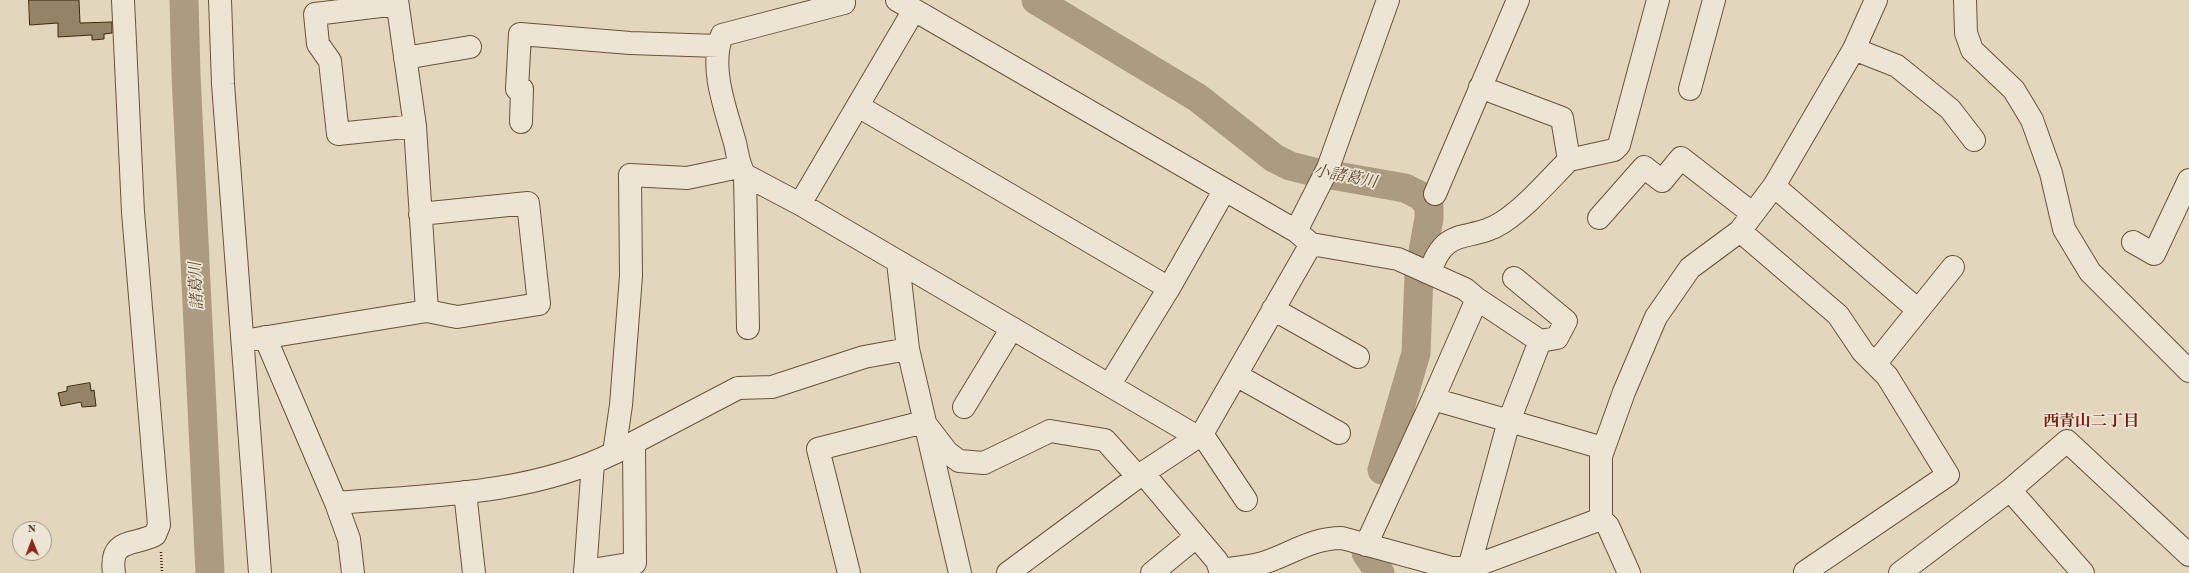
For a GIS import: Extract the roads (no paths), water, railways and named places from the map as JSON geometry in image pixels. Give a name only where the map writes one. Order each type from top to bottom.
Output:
[{"type":"street","points":[[114,573],[114,556],[119,547],[132,542],[146,540],[156,535],[159,525],[134,212],[123,0]]},
{"type":"street","points":[[220,0],[223,84],[260,573]]},
{"type":"street","points":[[748,328],[742,171],[720,85],[718,46],[722,35],[844,3],[844,0]]},
{"type":"street","points":[[1008,573],[1140,475],[1199,435],[1236,375],[1273,309],[1303,238],[1388,0]]},
{"type":"street","points":[[1435,194],[1518,0]]},
{"type":"street","points":[[1425,270],[1446,243],[1459,237],[1488,230],[1504,222],[1521,208],[1569,160],[1614,150],[1619,145],[1658,0]]},
{"type":"street","points":[[1690,89],[1714,0]]},
{"type":"street","points":[[1629,573],[1608,526],[1601,519],[1601,456],[1624,392],[1656,317],[1690,268],[1740,231],[1774,186],[1854,49],[1876,0]]},
{"type":"street","points":[[1964,0],[1966,33],[1972,50],[2014,90],[2032,120],[2052,172],[2064,229],[2071,242],[2090,272],[2189,371]]},
{"type":"street","points":[[415,126],[338,134],[330,61],[318,44],[315,14],[397,2],[415,126],[427,311]]},
{"type":"street","points":[[800,204],[858,106],[905,5],[1303,238],[1398,260],[1425,270],[1465,289],[1477,299],[1540,341],[1557,338],[1566,321],[1514,278]]},
{"type":"street","points":[[521,122],[522,89],[517,89],[520,34],[630,43],[718,46]]},
{"type":"street","points":[[405,58],[470,47]]},
{"type":"street","points":[[1854,49],[1897,66],[1950,108],[1974,140]]},
{"type":"street","points":[[1480,86],[1562,118],[1569,160]]},
{"type":"street","points":[[858,106],[1169,288]]},
{"type":"street","points":[[1599,218],[1644,167],[1662,182],[1681,158],[1753,214]]},
{"type":"street","points":[[593,464],[585,572],[635,563],[621,405],[631,276],[630,175],[687,178],[742,171],[1199,435],[1246,500]]},
{"type":"street","points":[[2133,242],[2154,254],[2189,180]]},
{"type":"street","points":[[1774,186],[1918,310]]},
{"type":"street","points":[[1110,384],[1169,288],[1224,191]]},
{"type":"street","points":[[243,341],[427,311],[457,318],[539,304],[528,203],[420,214]]},
{"type":"street","points":[[1740,231],[1838,315],[1863,352],[1887,376],[1948,475],[1805,572],[1806,573]]},
{"type":"street","points":[[898,262],[908,349],[960,573]]},
{"type":"street","points":[[1875,364],[1953,267]]},
{"type":"street","points":[[1366,545],[1477,299]]},
{"type":"street","points":[[1273,309],[1358,357]]},
{"type":"street","points":[[964,407],[1012,328]]},
{"type":"street","points":[[265,337],[336,503],[350,540],[353,573]]},
{"type":"street","points":[[1469,571],[1509,421],[1540,341]]},
{"type":"street","points":[[336,503],[516,486],[593,464],[738,388],[772,387],[864,357],[908,349]]},
{"type":"street","points":[[1236,375],[1338,433]]},
{"type":"street","points":[[1433,399],[1603,448]]},
{"type":"street","points":[[924,422],[947,452],[959,461],[984,463],[1050,431],[1105,440],[1140,475],[1196,537],[1217,561],[1221,572],[1264,568],[1310,543],[1326,538],[1342,538],[1452,568],[1469,571],[1601,519]]},
{"type":"street","points":[[849,573],[818,450],[924,422]]},
{"type":"street","points":[[1900,573],[2010,490],[2067,441],[2189,555]]},
{"type":"street","points":[[2010,490],[2083,573]]},
{"type":"street","points":[[465,492],[474,573]]},
{"type":"street","points":[[1152,573],[1196,537]]},
{"type":"waterway","name":"諸葛川","points":[[184,0],[186,75],[210,573]]},
{"type":"waterway","name":"小諸葛川","points":[[1036,0],[1198,98],[1274,158],[1290,166],[1314,172],[1405,188],[1421,196],[1429,206],[1429,218],[1419,274],[1416,353],[1382,470]]},
{"type":"waterway","name":"小諸葛川","points":[[1366,553],[1380,573]]},
{"type":"district","name":"西青山二丁目","points":[[2091,422]]}]
